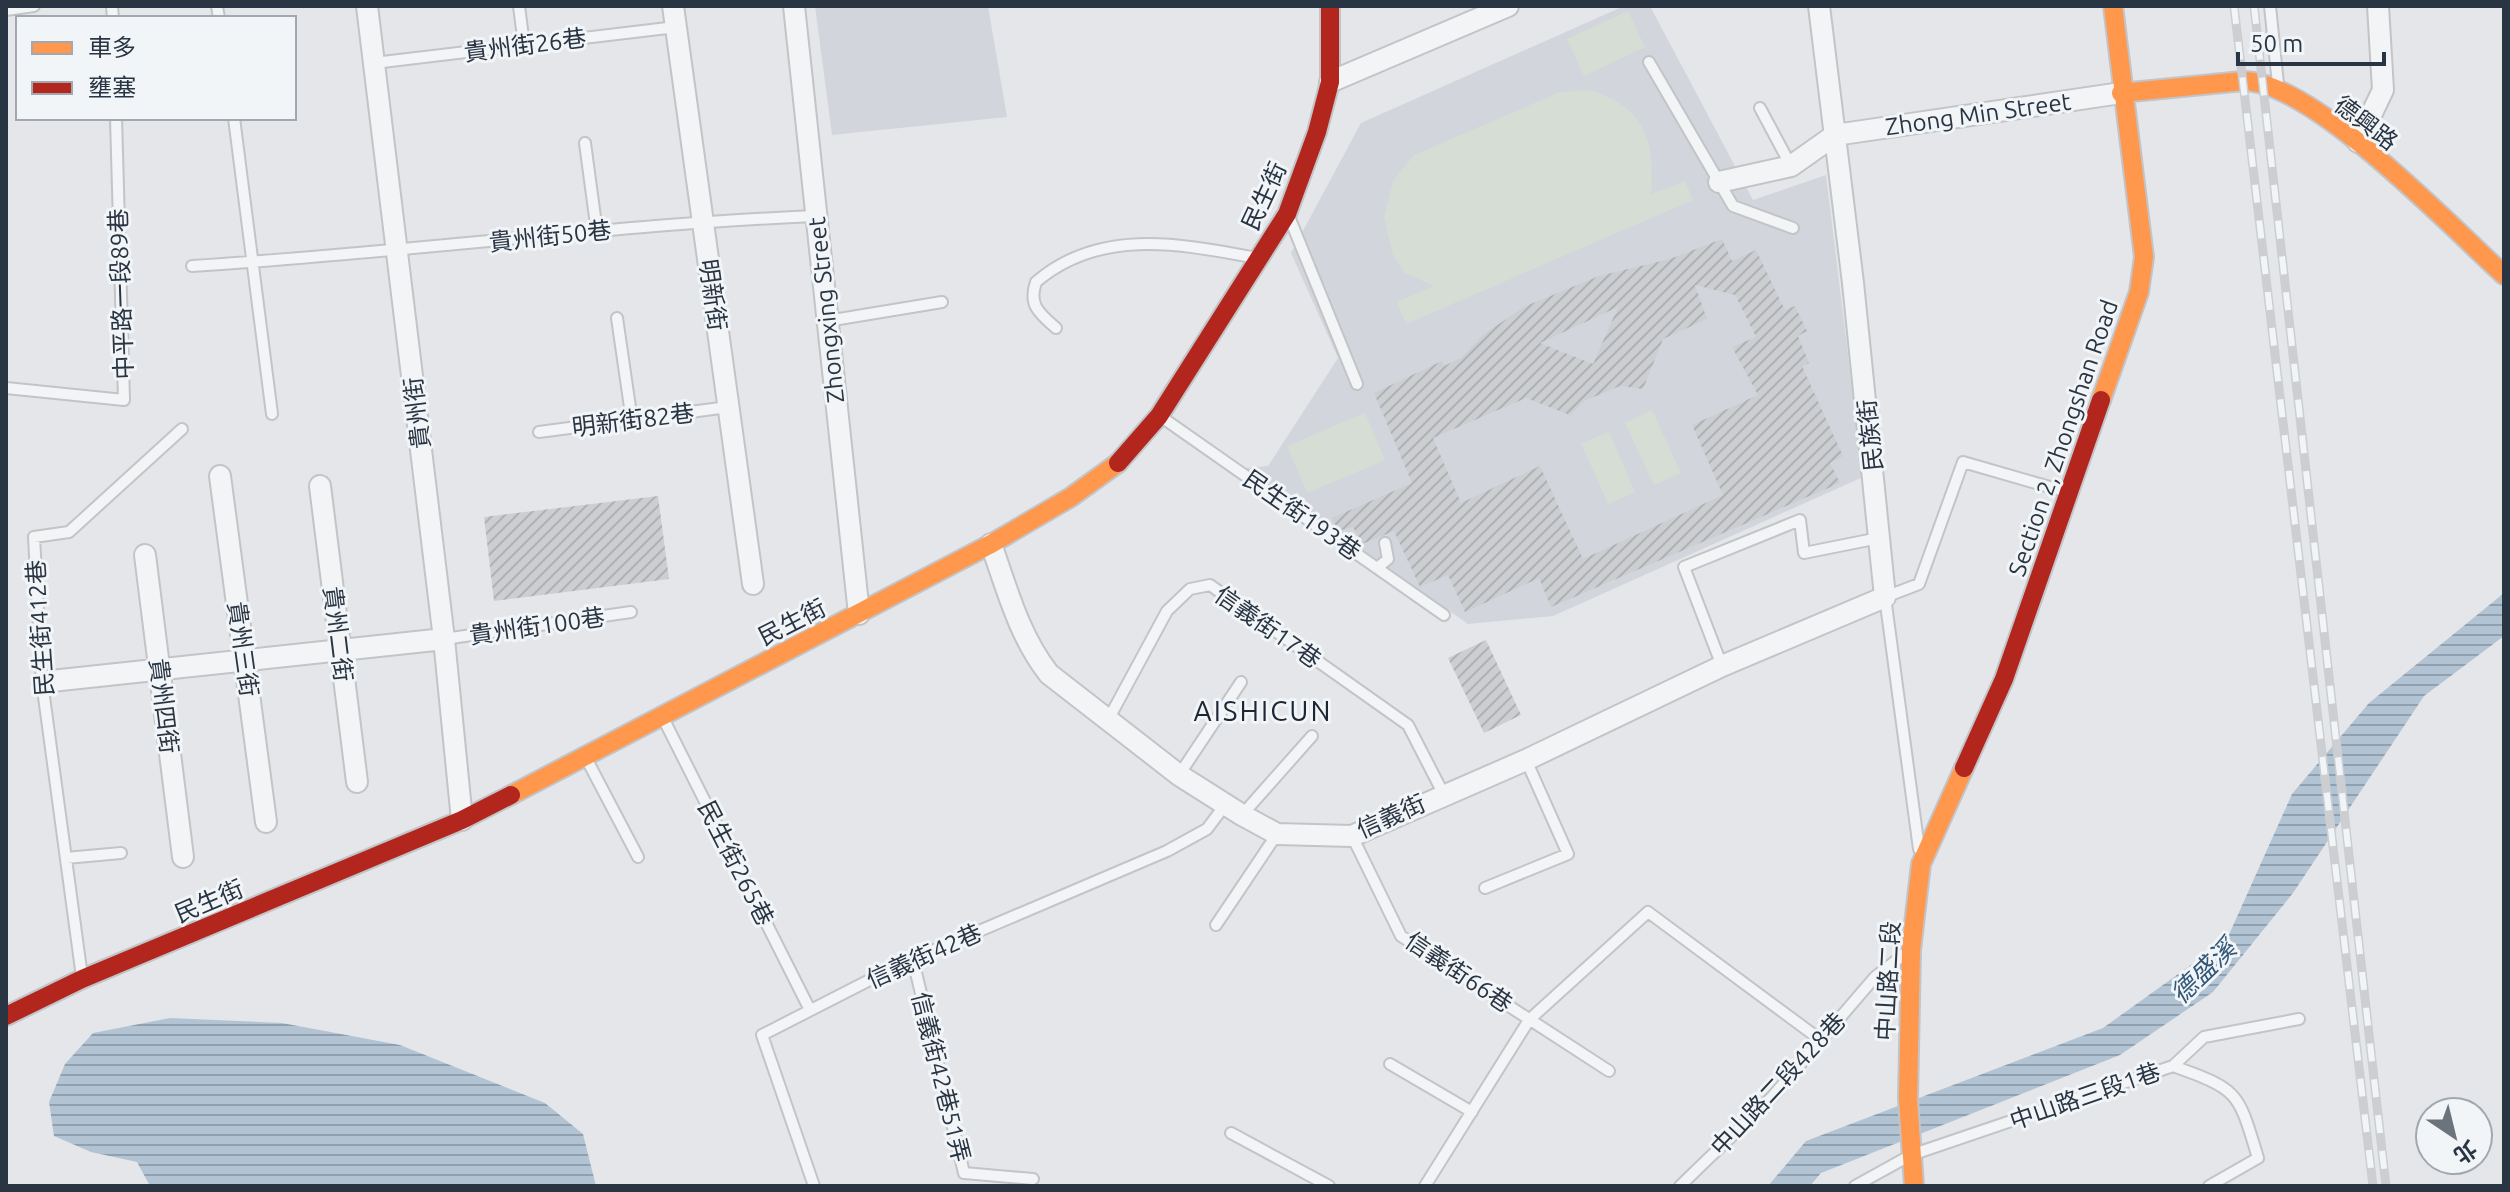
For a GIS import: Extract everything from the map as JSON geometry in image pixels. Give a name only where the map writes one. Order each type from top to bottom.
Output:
[{"type":"street","name":"貴州街","points":[[367,6],[444,639],[462,820]]},
{"type":"street","name":"明新街","points":[[673,6],[753,584]]},
{"type":"street","name":"Zhongxing Street","points":[[794,6],[859,614]]},
{"type":"street","name":"民生街","points":[[6,1016],[82,979],[462,820],[991,544],[1071,497],[1121,461],[1159,416],[1287,214],[1317,132],[1330,82],[1330,6]]},
{"type":"street","points":[[1330,82],[1508,6]]},
{"type":"street","name":"民族街","points":[[1819,6],[1881,537],[1885,597]]},
{"type":"street","name":"Section 2, Zhongshan Road","points":[[1921,864],[2004,679],[2139,292],[2142,269],[2113,6]]},
{"type":"street","points":[[2358,142],[2383,90],[2378,6]]},
{"type":"street","name":"德興路","points":[[2121,93],[2243,81],[2261,81],[2279,88],[2358,142],[2504,275]]},
{"type":"street","name":"Zhong Min Street","points":[[1835,135],[2121,93]]},
{"type":"street","points":[[1719,182],[1791,166],[1835,135]]},
{"type":"street","name":"貴州三街","points":[[220,476],[266,822]]},
{"type":"street","name":"貴州二街","points":[[320,486],[357,782]]},
{"type":"street","name":"信義街","points":[[991,544],[1032,653],[1049,674],[1179,775],[1277,834],[1352,836],[1443,793],[1526,760],[1722,666],[1885,597]]},
{"type":"street","name":"貴州四街","points":[[145,555],[183,857]]},
{"type":"street","points":[[42,682],[444,639]]},
{"type":"street","name":"中山路二段","points":[[1914,1186],[1908,1099],[1911,950],[1921,864]]},
{"type":"lane","points":[[6,10],[34,6]]},
{"type":"lane","points":[[519,6],[524,45]]},
{"type":"lane","points":[[2270,6],[2279,88]]},
{"type":"lane","name":"貴州街26巷","points":[[374,63],[676,27]]},
{"type":"lane","points":[[1649,62],[1733,206],[1793,228]]},
{"type":"lane","points":[[1760,108],[1791,166]]},
{"type":"lane","name":"中平路一段89巷","points":[[6,388],[124,400],[116,120]]},
{"type":"lane","points":[[234,120],[272,414]]},
{"type":"lane","points":[[585,143],[597,232]]},
{"type":"lane","points":[[1287,214],[1357,384]]},
{"type":"lane","name":"貴州街50巷","points":[[192,266],[398,252],[702,221],[815,216]]},
{"type":"lane","points":[[1056,328],[1035,309],[1032,294],[1036,282],[1082,254],[1115,246],[1154,243],[1259,259]]},
{"type":"lane","points":[[827,321],[942,302]]},
{"type":"lane","points":[[617,318],[632,421]]},
{"type":"lane","name":"明新街82巷","points":[[539,432],[728,407]]},
{"type":"lane","name":"民生街193巷","points":[[1159,416],[1444,615]]},
{"type":"lane","name":"民生街412巷","points":[[82,979],[42,682],[34,537],[69,532],[182,429]]},
{"type":"lane","points":[[1885,597],[1919,584],[1963,462],[2069,493]]},
{"type":"lane","points":[[1722,666],[1684,567],[1800,520],[1804,553],[1881,537]]},
{"type":"lane","points":[[1377,568],[1388,559],[1385,543]]},
{"type":"lane","name":"信義街17巷","points":[[1108,720],[1167,611],[1190,589],[1210,585],[1408,725],[1443,793]]},
{"type":"lane","name":"民族街","points":[[1885,597],[1921,864]]},
{"type":"lane","name":"貴州街100巷","points":[[444,639],[631,612]]},
{"type":"lane","points":[[1179,775],[1241,682]]},
{"type":"lane","name":"民生街265巷","points":[[662,716],[810,1010]]},
{"type":"lane","name":"信義街42巷","points":[[814,1186],[762,1035],[913,960],[1167,851],[1207,829],[1233,810],[1312,736]]},
{"type":"lane","points":[[585,756],[638,857]]},
{"type":"lane","points":[[1485,888],[1568,854],[1526,760]]},
{"type":"lane","points":[[1216,925],[1277,834]]},
{"type":"lane","name":"信義街66巷","points":[[1352,836],[1401,936],[1609,1071]]},
{"type":"lane","points":[[66,858],[121,853]]},
{"type":"lane","points":[[1425,1186],[1529,1020],[1648,912],[1822,1041]]},
{"type":"lane","name":"中山路二段428巷","points":[[1680,1186],[1772,1097],[1875,977],[1911,950]]},
{"type":"lane","name":"信義街42巷51弄","points":[[913,960],[964,1173],[1033,1179]]},
{"type":"lane","name":"中山路三段1巷","points":[[1855,1186],[1911,1155],[2173,1066],[2204,1037],[2299,1019]]},
{"type":"lane","points":[[1390,1064],[1472,1112]]},
{"type":"lane","points":[[2173,1066],[2216,1081],[2241,1102],[2258,1158],[2209,1186]]},
{"type":"lane","points":[[1231,1133],[1329,1186]]},
{"type":"shaded area","points":[[815,6],[988,6],[1007,117],[832,135]]},
{"type":"shaded area","points":[[1624,6],[1650,6],[1753,200],[1826,175],[1863,477],[1553,616],[1468,624],[1246,468],[1268,466],[1338,358],[1291,253],[1361,123]]},
{"type":"shaded area","points":[[1628,11],[1645,47],[1584,76],[1567,39]]},
{"type":"shaded area","points":[[1589,90],[1623,106],[1642,128],[1651,157],[1651,194],[1685,181],[1693,200],[1406,324],[1397,302],[1434,286],[1405,273],[1393,255],[1384,217],[1393,181],[1414,155],[1560,92]]},
{"type":"shaded area","points":[[1652,410],[1681,473],[1654,485],[1625,423]]},
{"type":"shaded area","points":[[1365,413],[1385,460],[1307,493],[1287,446]]},
{"type":"shaded area","points":[[1609,432],[1635,492],[1608,504],[1581,443]]},
{"type":"water","name":"德盛溪","points":[[2504,593],[2504,636],[2424,696],[2293,893],[2213,992],[2120,1055],[1821,1173],[1810,1186],[1768,1186],[1806,1141],[2103,1028],[2227,939],[2292,794],[2369,703]]},
{"type":"water","points":[[170,1018],[282,1023],[400,1045],[545,1103],[583,1134],[596,1186],[150,1186],[137,1162],[91,1152],[54,1136],[49,1102],[65,1064],[93,1033]]},
{"type":"building","points":[[1722,239],[1732,261],[1756,250],[1785,310],[1795,306],[1807,331],[1798,336],[1809,363],[1802,366],[1843,456],[1830,463],[1840,483],[1551,607],[1539,578],[1465,612],[1448,575],[1420,587],[1394,531],[1362,544],[1353,527],[1338,531],[1332,518],[1412,483],[1374,393],[1442,361],[1444,366],[1461,358],[1485,333],[1526,306],[1599,276],[1670,259]],"holes":[[[1695,285],[1735,295],[1756,337],[1732,347],[1758,395],[1692,425],[1723,495],[1583,559],[1540,466],[1461,503],[1433,438],[1526,398],[1570,415],[1584,401],[1620,386],[1643,389],[1663,339],[1707,319]],[[1618,307],[1593,364],[1540,343]]]},
{"type":"building","points":[[658,496],[669,579],[494,601],[484,517]]},
{"type":"building","points":[[1486,640],[1521,715],[1484,733],[1448,658]]},
{"type":"railway","points":[[2234,6],[2373,1186]]},
{"type":"railway","points":[[2254,6],[2386,1186]]},
{"type":"traffic: slow","points":[[2101,400],[2139,292],[2144,257],[2113,6]]},
{"type":"traffic: slow","points":[[2121,93],[2243,81],[2272,87],[2306,104],[2342,129],[2416,192],[2504,275]]},
{"type":"traffic: slow","points":[[511,795],[991,544],[1071,497],[1118,463]]},
{"type":"traffic: slow","points":[[1914,1186],[1908,1099],[1911,950],[1921,864],[1964,768]]},
{"type":"traffic: jam","points":[[1118,463],[1159,416],[1287,214],[1317,132],[1330,82],[1330,6]]},
{"type":"traffic: jam","points":[[1964,768],[2004,679],[2101,400]]},
{"type":"traffic: jam","points":[[6,1016],[82,979],[462,820],[511,795]]},
{"type":"district","name":"AISHICUN","points":[[1263,710]]}]
